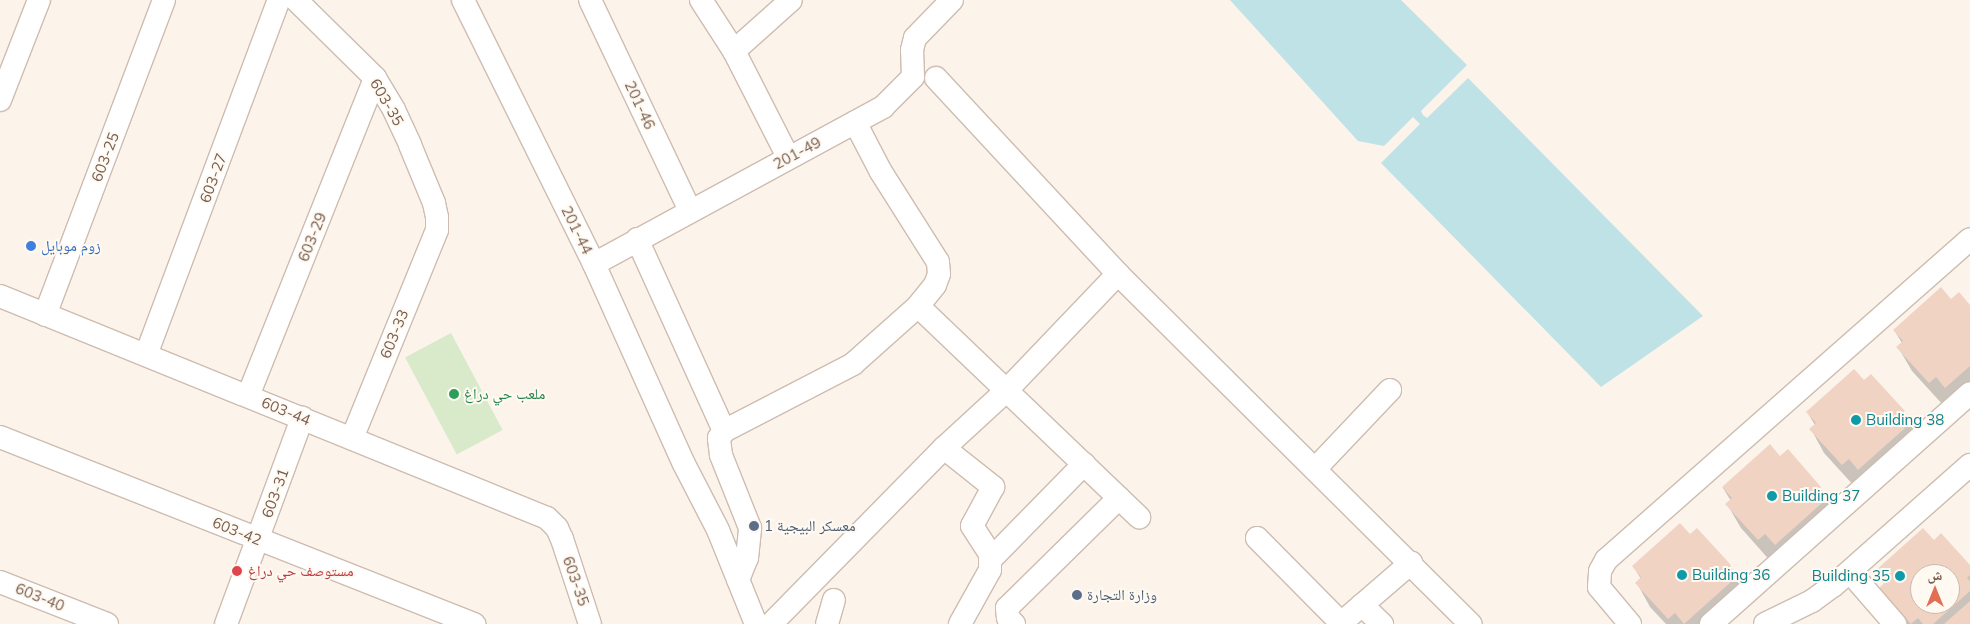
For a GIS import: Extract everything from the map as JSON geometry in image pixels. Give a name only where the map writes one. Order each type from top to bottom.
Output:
[{"type":"street","points":[[0,100],[39,0]]},
{"type":"street","name":"603-25","points":[[45,315],[164,0]]},
{"type":"street","name":"603-27","points":[[146,355],[279,0]]},
{"type":"street","name":"603-35","points":[[296,0],[375,78],[394,110],[424,178],[436,210],[437,230]]},
{"type":"street","name":"201-44","points":[[463,0],[594,264],[684,464],[718,530],[756,624]]},
{"type":"street","name":"201-46","points":[[590,0],[690,211]]},
{"type":"street","points":[[701,0],[734,51],[788,157]]},
{"type":"street","points":[[734,51],[791,0]]},
{"type":"street","name":"201-49","points":[[594,264],[883,107],[913,77],[912,50],[915,38],[952,0]]},
{"type":"street","name":"603-29","points":[[248,396],[375,78]]},
{"type":"street","points":[[936,78],[1118,274],[1471,624]]},
{"type":"street","points":[[738,580],[747,558],[750,528],[721,455],[719,438],[724,431],[853,364],[918,306],[935,285],[939,274],[938,262],[881,172],[855,122]]},
{"type":"street","name":"603-33","points":[[352,438],[437,230]]},
{"type":"street","points":[[1630,624],[1600,588],[1600,571],[1606,560],[1970,239]]},
{"type":"street","points":[[638,240],[724,431]]},
{"type":"street","points":[[771,624],[944,448],[1006,390],[1118,274]]},
{"type":"street","name":"603-44","points":[[0,296],[533,511],[547,518],[557,528],[562,539]]},
{"type":"street","points":[[918,306],[1139,517]]},
{"type":"street","points":[[1315,469],[1390,390]]},
{"type":"street","points":[[1711,624],[1970,393]]},
{"type":"street","name":"603-31","points":[[226,624],[302,418]]},
{"type":"street","name":"603-42","points":[[0,437],[474,624]]},
{"type":"street","points":[[944,448],[992,484],[992,493],[972,526],[991,559],[990,570],[960,624]]},
{"type":"street","name":"201-44","points":[[684,464],[694,500],[739,624]]},
{"type":"street","points":[[991,559],[1084,464]]},
{"type":"street","points":[[1765,624],[1800,617],[1812,600],[1850,572],[1970,465]]},
{"type":"street","points":[[1014,624],[1008,618],[1008,608],[1119,498]]},
{"type":"street","points":[[1257,538],[1340,624],[1411,563]]},
{"type":"street","name":"603-35","points":[[562,539],[590,624]]},
{"type":"street","points":[[1850,572],[1895,624]]},
{"type":"street","name":"603-40","points":[[0,582],[107,624]]},
{"type":"street","points":[[827,624],[834,600]]},
{"type":"street","points":[[1362,605],[1382,624]]},
{"type":"green space","name":"ملعب حي دراغ","points":[[451,333],[503,430],[457,455],[405,357]]},
{"type":"water","points":[[1230,0],[1401,0],[1467,65],[1421,111],[1423,115],[1427,118],[1468,78],[1703,316],[1601,387],[1381,163],[1420,124],[1413,117],[1384,146],[1358,141]]},
{"type":"building","name":"Building 38","points":[[1941,287],[1951,299],[1959,292],[1970,305],[1970,366],[1945,388],[1936,377],[1929,383],[1896,347],[1903,341],[1893,330]]},
{"type":"building","name":"Building 38","points":[[1854,369],[1864,380],[1871,374],[1905,411],[1897,418],[1905,428],[1858,470],[1849,459],[1842,465],[1809,429],[1816,423],[1806,412]]},
{"type":"building","name":"Building 37","points":[[1770,444],[1780,456],[1788,449],[1821,487],[1813,494],[1822,503],[1775,545],[1765,534],[1758,540],[1725,504],[1732,498],[1722,487]]},
{"type":"building","name":"Building 36","points":[[1680,523],[1690,534],[1697,528],[1731,565],[1723,572],[1731,582],[1684,624],[1675,613],[1668,619],[1635,583],[1641,577],[1632,566]]},
{"type":"building","name":"Building 35","points":[[1923,528],[1934,540],[1941,533],[1970,565],[1970,575],[1967,578],[1970,581],[1970,591],[1960,600],[1960,564],[1910,564],[1910,614],[1944,614],[1933,624],[1923,624],[1918,618],[1911,624],[1879,588],[1885,582],[1875,571]]},
{"type":"building","points":[[1970,601],[1970,624],[1944,624],[1955,614],[1960,614],[1960,610]]},
{"type":"place","name":"زوم موبايل","points":[[31,246]]},
{"type":"place","name":"ملعب حي دراغ","points":[[454,394]]},
{"type":"place","name":"Building 38","points":[[1856,420]]},
{"type":"place","name":"Building 37","points":[[1772,496]]},
{"type":"place","name":"معسكر البيجية 1","points":[[754,526]]},
{"type":"place","name":"مستوصف حي دراغ","points":[[237,571]]},
{"type":"place","name":"Building 36","points":[[1682,575]]},
{"type":"place","name":"Building 35","points":[[1900,576]]},
{"type":"place","name":"وزارة التجارة","points":[[1077,595]]}]
